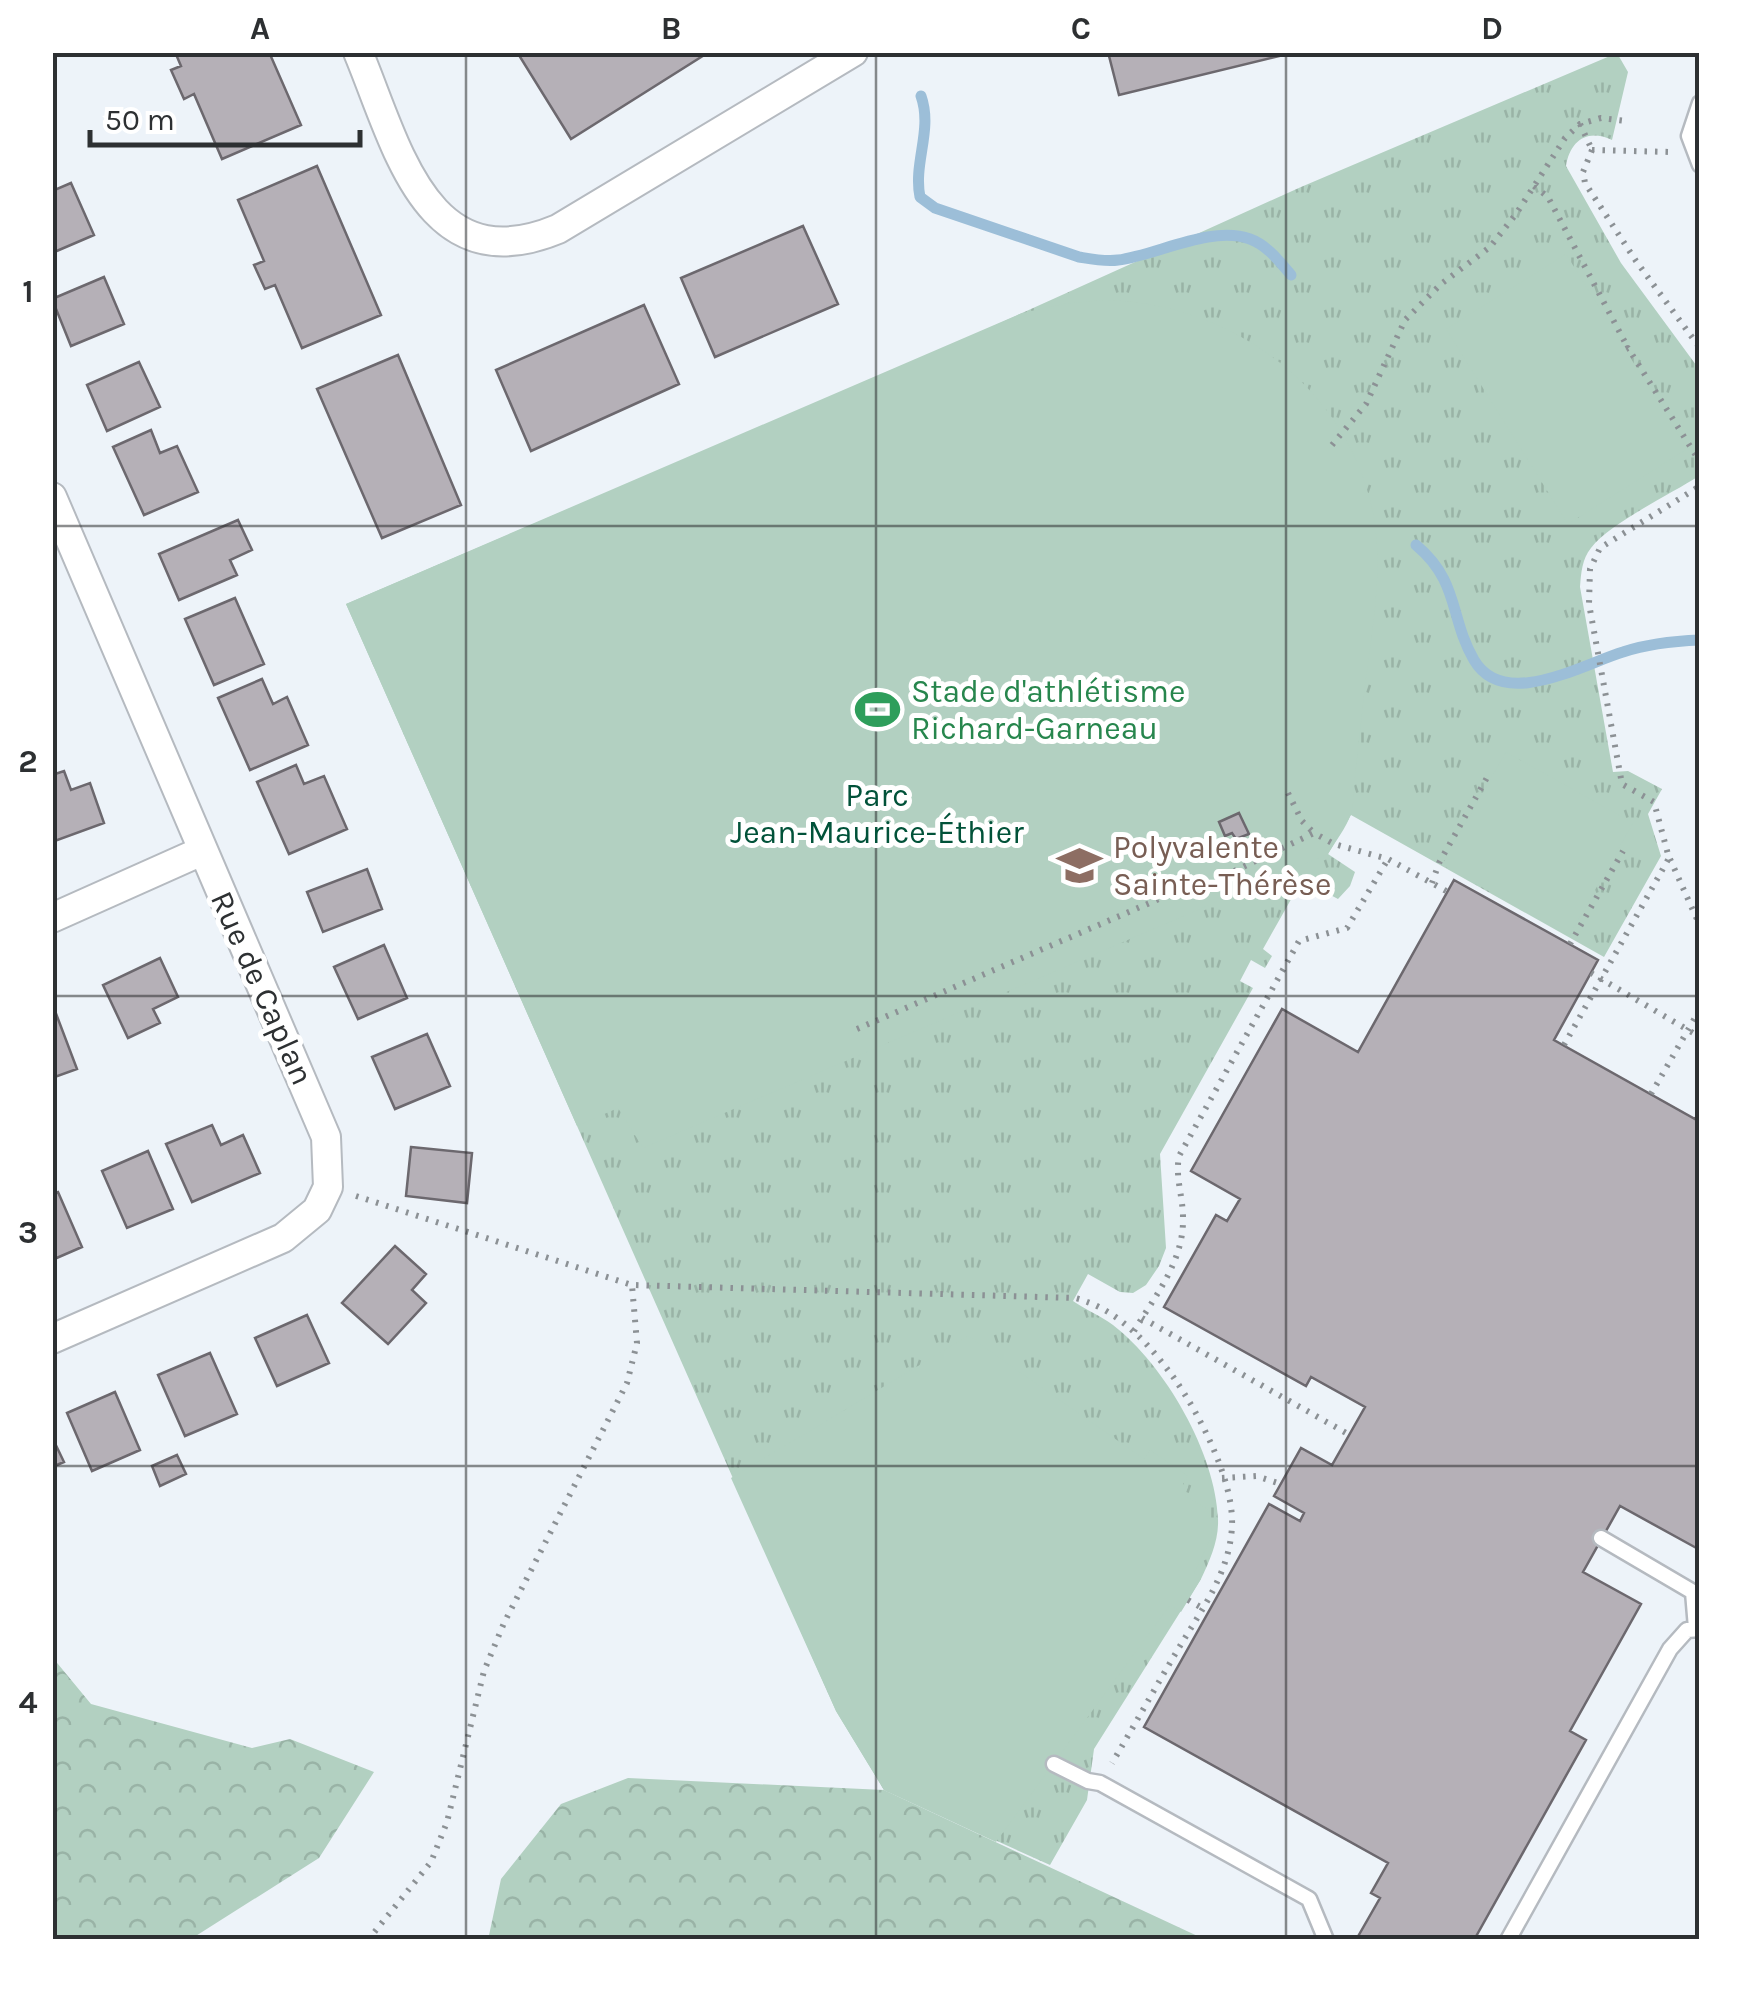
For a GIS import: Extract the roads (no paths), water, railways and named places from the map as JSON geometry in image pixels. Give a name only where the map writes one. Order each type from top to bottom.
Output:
[{"type":"street","points":[[358,52],[424,200],[434,214],[460,233],[504,243],[522,242],[558,230],[853,52]]},
{"type":"street","name":"Rue de Caplan","points":[[52,1339],[283,1238],[317,1210],[328,1187],[326,1136],[53,501]]},
{"type":"street","points":[[52,918],[202,851]]},
{"type":"lane","points":[[1696,159],[1690,136],[1700,103]]},
{"type":"lane","points":[[1508,1940],[1670,1650],[1687,1630],[1698,1629],[1693,1592],[1601,1538]]},
{"type":"lane","points":[[1054,1764],[1088,1782],[1100,1783],[1309,1899],[1326,1940]]},
{"type":"waterway","points":[[921,96],[925,121],[920,197],[935,208],[1098,260],[1133,257],[1201,238],[1235,236],[1262,245],[1291,275]]},
{"type":"waterway","points":[[1416,545],[1447,586],[1474,660],[1487,675],[1504,682],[1545,680],[1632,649],[1700,640]]},
{"type":"place","name":"Stade d'athlétisme Richard-Garneau","points":[[878,709]]},
{"type":"place","name":"Polyvalente Sainte-Thérèse","points":[[1080,865]]},
{"type":"park label","name":"Parc Jean-Maurice-Éthier","points":[[877,814]]}]
